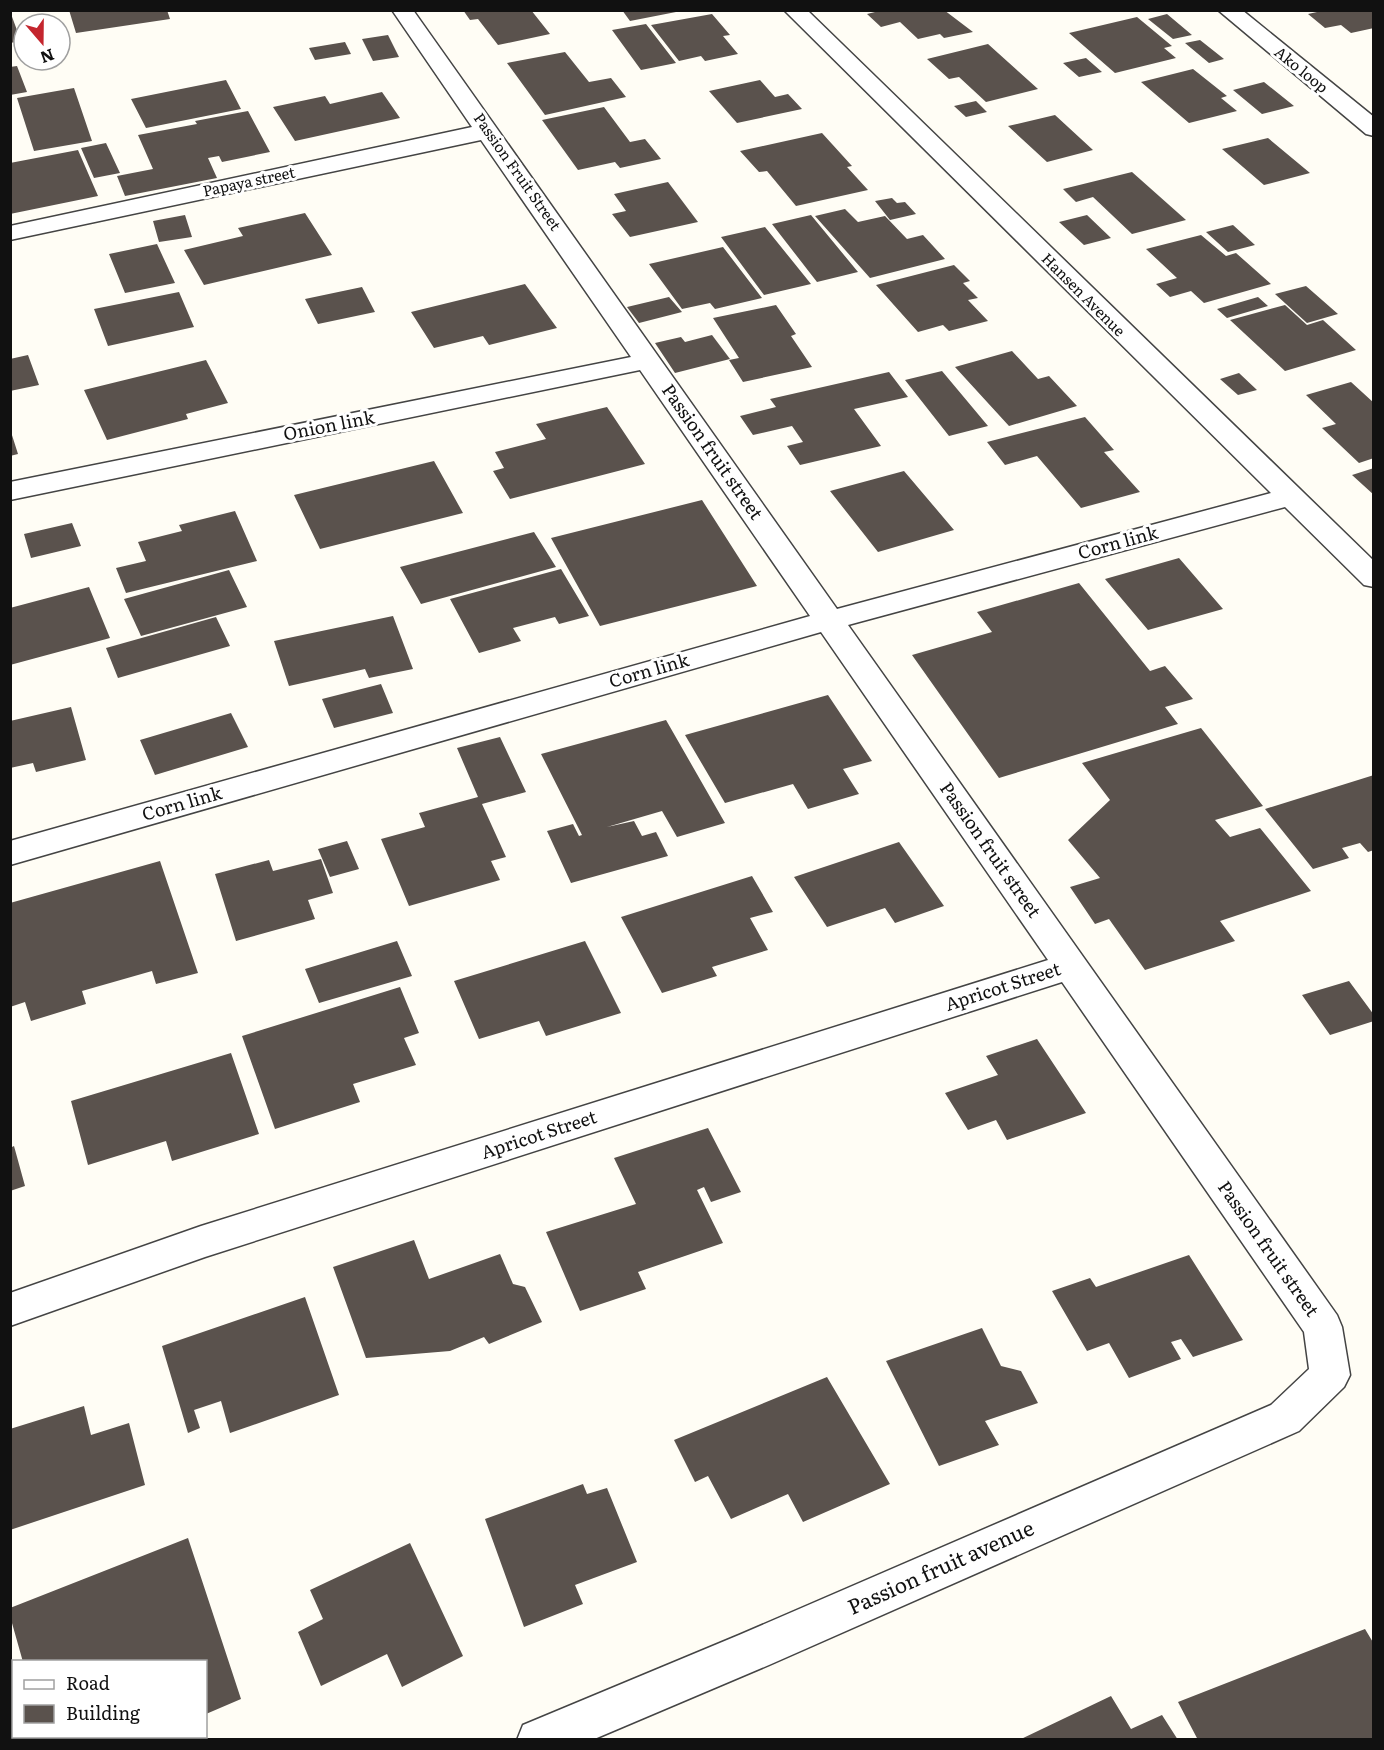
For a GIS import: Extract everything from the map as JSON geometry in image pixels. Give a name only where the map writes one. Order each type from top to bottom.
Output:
[{"type":"street","name":"Passion Fruit Street","points":[[402,10],[630,334]]},
{"type":"street","name":"Hansen Avenue","points":[[794,10],[1374,578]]},
{"type":"street","name":"Ako loop","points":[[1228,10],[1374,129]]},
{"type":"street","name":"Papaya street","points":[[10,233],[488,131]]},
{"type":"street","name":"Passion fruit street","points":[[630,334],[1323,1327],[1330,1375]]},
{"type":"street","name":"Onion link","points":[[10,491],[648,361]]},
{"type":"street","name":"Corn link","points":[[10,853],[830,620],[1290,497]]},
{"type":"street","name":"Apricot Street","points":[[10,1310],[201,1242],[1070,966]]},
{"type":"street","name":"Passion fruit avenue","points":[[539,1740],[754,1650],[1285,1418],[1330,1375]]},
{"type":"building","points":[[69,10],[167,10],[170,19],[76,33],[72,12]]},
{"type":"building","points":[[463,10],[531,10],[550,34],[498,45],[478,19],[470,20]]},
{"type":"building","points":[[622,10],[676,10],[676,12],[630,21]]},
{"type":"building","points":[[883,10],[944,10],[973,32],[944,38],[940,34],[918,39],[900,22],[881,27],[867,14]]},
{"type":"building","points":[[1326,10],[1374,10],[1374,28],[1351,33],[1341,25],[1325,28],[1308,14]]},
{"type":"building","points":[[11,14],[12,43],[10,43]]},
{"type":"building","points":[[712,14],[730,35],[723,36],[738,54],[705,61],[701,56],[679,61],[651,25]]},
{"type":"building","points":[[1167,14],[1192,35],[1173,39],[1148,19]]},
{"type":"building","points":[[1137,17],[1172,46],[1164,48],[1176,58],[1115,73],[1069,33]]},
{"type":"building","points":[[646,24],[676,63],[641,70],[612,30]]},
{"type":"building","points":[[388,35],[399,57],[373,61],[362,39]]},
{"type":"building","points":[[1200,40],[1224,59],[1209,63],[1185,43]]},
{"type":"building","points":[[345,42],[351,54],[315,60],[309,48]]},
{"type":"building","points":[[988,44],[1038,89],[986,102],[959,77],[949,79],[927,59]]},
{"type":"building","points":[[565,52],[589,82],[611,78],[626,97],[545,115],[507,63]]},
{"type":"building","points":[[1086,58],[1102,72],[1079,77],[1063,63]]},
{"type":"building","points":[[10,67],[12,67],[12,72],[19,72],[27,92],[10,95]]},
{"type":"building","points":[[1193,69],[1227,96],[1221,98],[1237,111],[1189,123],[1141,82]]},
{"type":"building","points":[[226,80],[241,109],[146,128],[131,99]]},
{"type":"building","points":[[760,80],[775,97],[788,94],[802,109],[737,123],[709,91]]},
{"type":"building","points":[[1264,82],[1294,106],[1262,114],[1233,90]]},
{"type":"building","points":[[74,88],[92,141],[34,151],[17,98]]},
{"type":"building","points":[[382,92],[400,118],[295,141],[273,107],[325,96],[330,104]]},
{"type":"building","points":[[976,101],[987,112],[966,117],[954,106]]},
{"type":"building","points":[[604,107],[630,142],[645,139],[661,159],[620,168],[615,162],[578,170],[542,120]]},
{"type":"building","points":[[248,111],[270,152],[222,162],[219,156],[208,158],[217,178],[125,196],[117,176],[153,169],[138,135],[197,124],[195,121]]},
{"type":"building","points":[[1055,115],[1093,150],[1047,162],[1008,126]]},
{"type":"building","points":[[822,133],[852,166],[847,167],[868,190],[796,206],[767,171],[759,172],[740,151]]},
{"type":"building","points":[[1268,138],[1310,173],[1264,185],[1222,149]]},
{"type":"building","points":[[106,143],[120,173],[94,178],[81,148]]},
{"type":"building","points":[[78,150],[98,196],[10,214],[10,163]]},
{"type":"building","points":[[1132,172],[1186,220],[1132,234],[1093,197],[1076,202],[1063,189]]},
{"type":"building","points":[[668,182],[698,222],[630,237],[612,214],[626,211],[614,194]]},
{"type":"building","points":[[892,198],[897,203],[905,202],[916,214],[890,220],[875,201]]},
{"type":"building","points":[[845,209],[858,222],[885,216],[907,239],[923,235],[945,259],[870,278],[815,216]]},
{"type":"building","points":[[305,213],[332,255],[204,285],[184,250],[243,236],[238,228]]},
{"type":"building","points":[[185,215],[192,237],[159,242],[153,221]]},
{"type":"building","points":[[811,215],[858,272],[817,282],[772,224]]},
{"type":"building","points":[[1087,215],[1111,238],[1084,245],[1059,222]]},
{"type":"building","points":[[1233,225],[1255,245],[1228,252],[1206,232]]},
{"type":"building","points":[[765,227],[811,284],[764,295],[721,237]]},
{"type":"building","points":[[1201,235],[1226,256],[1236,253],[1271,284],[1204,303],[1191,291],[1170,297],[1156,284],[1177,278],[1146,249]]},
{"type":"building","points":[[157,244],[175,283],[125,293],[109,254]]},
{"type":"building","points":[[723,247],[762,298],[715,309],[710,303],[682,309],[649,264]]},
{"type":"building","points":[[954,265],[970,281],[963,283],[978,298],[968,300],[988,321],[949,331],[943,325],[918,332],[876,285]]},
{"type":"building","points":[[525,284],[557,328],[489,345],[483,336],[434,348],[411,312]]},
{"type":"building","points":[[1306,286],[1338,314],[1307,323],[1275,294]]},
{"type":"building","points":[[362,287],[375,312],[318,324],[305,299]]},
{"type":"building","points":[[179,292],[194,327],[108,346],[94,309]]},
{"type":"building","points":[[669,297],[682,312],[639,323],[627,307]]},
{"type":"building","points":[[1258,297],[1268,306],[1227,318],[1217,309]]},
{"type":"building","points":[[776,305],[796,334],[791,336],[812,367],[743,382],[729,360],[739,358],[713,318]]},
{"type":"building","points":[[1285,305],[1307,325],[1323,320],[1356,350],[1285,371],[1230,320]]},
{"type":"building","points":[[712,335],[730,359],[675,373],[655,343],[681,337],[685,342]]},
{"type":"building","points":[[1012,351],[1038,379],[1049,376],[1077,406],[1009,426],[955,367]]},
{"type":"building","points":[[28,355],[39,385],[10,391],[10,359]]},
{"type":"building","points":[[206,360],[228,403],[186,414],[188,419],[107,440],[84,390]]},
{"type":"building","points":[[942,371],[988,426],[949,436],[905,380]]},
{"type":"building","points":[[889,372],[908,397],[854,409],[881,446],[800,465],[787,446],[803,442],[792,426],[753,435],[740,416],[776,407],[770,399]]},
{"type":"building","points":[[1239,373],[1257,390],[1238,395],[1220,379]]},
{"type":"building","points":[[1351,382],[1374,403],[1374,458],[1359,463],[1322,428],[1336,424],[1306,395]]},
{"type":"building","points":[[607,407],[645,464],[510,499],[493,471],[504,468],[495,452],[546,439],[536,424]]},
{"type":"building","points":[[1085,417],[1114,450],[1104,452],[1140,492],[1081,508],[1037,456],[1005,465],[987,442]]},
{"type":"building","points":[[10,433],[18,454],[10,456]]},
{"type":"building","points":[[434,461],[463,513],[320,549],[294,495]]},
{"type":"building","points":[[1374,468],[1374,495],[1352,475]]},
{"type":"building","points":[[904,471],[954,530],[878,552],[830,491]]},
{"type":"building","points":[[702,500],[757,586],[600,626],[551,538]]},
{"type":"building","points":[[235,511],[257,561],[126,593],[116,568],[146,561],[138,542],[182,531],[179,525]]},
{"type":"building","points":[[72,523],[81,546],[31,558],[24,534]]},
{"type":"building","points":[[534,532],[556,567],[421,604],[400,567]]},
{"type":"building","points":[[1179,558],[1223,609],[1148,630],[1105,579]]},
{"type":"building","points":[[561,569],[589,616],[559,624],[555,617],[513,628],[521,641],[479,653],[450,599]]},
{"type":"building","points":[[229,570],[247,607],[141,636],[124,599]]},
{"type":"building","points":[[1079,583],[1150,671],[1165,666],[1193,699],[1165,707],[1178,724],[999,778],[912,655],[992,632],[977,612]]},
{"type":"building","points":[[89,587],[110,638],[10,665],[10,608]]},
{"type":"building","points":[[393,616],[413,669],[369,678],[365,669],[289,686],[274,641]]},
{"type":"building","points":[[216,617],[230,646],[118,678],[106,648]]},
{"type":"building","points":[[381,684],[393,713],[334,728],[322,699]]},
{"type":"building","points":[[828,695],[872,761],[843,769],[859,794],[808,809],[793,784],[725,803],[685,735]]},
{"type":"building","points":[[71,707],[86,760],[36,772],[33,763],[10,768],[10,721]]},
{"type":"building","points":[[231,713],[248,747],[155,775],[140,740]]},
{"type":"building","points":[[666,720],[725,823],[677,837],[662,811],[607,827],[634,821],[642,836],[656,832],[668,856],[571,883],[547,831],[573,824],[579,836],[582,835],[541,754]]},
{"type":"building","points":[[1201,728],[1263,806],[1215,820],[1230,837],[1260,828],[1311,891],[1220,921],[1235,941],[1145,970],[1109,919],[1095,924],[1070,887],[1100,878],[1068,840],[1110,800],[1082,763]]},
{"type":"building","points":[[500,737],[526,792],[482,804],[506,857],[491,861],[500,880],[409,906],[381,839],[425,827],[419,813],[478,797],[457,748]]},
{"type":"building","points":[[1374,775],[1374,850],[1368,852],[1360,843],[1342,848],[1349,858],[1313,869],[1265,809]]},
{"type":"building","points":[[347,841],[359,869],[330,877],[318,849]]},
{"type":"building","points":[[899,842],[944,906],[895,923],[885,908],[827,927],[794,877]]},
{"type":"building","points":[[321,859],[333,893],[308,900],[315,919],[236,941],[215,874],[269,860],[273,871]]},
{"type":"building","points":[[160,861],[198,973],[156,984],[152,971],[82,991],[86,1004],[31,1021],[25,1002],[10,1007],[10,903]]},
{"type":"building","points":[[752,876],[773,912],[750,918],[768,950],[712,967],[717,976],[662,993],[621,917]]},
{"type":"building","points":[[397,941],[412,976],[319,1003],[305,969]]},
{"type":"building","points":[[585,941],[621,1013],[546,1036],[539,1021],[479,1039],[454,981]]},
{"type":"building","points":[[1349,981],[1374,1015],[1374,1021],[1330,1035],[1302,995]]},
{"type":"building","points":[[400,987],[419,1033],[404,1038],[416,1065],[353,1084],[360,1102],[275,1129],[242,1036]]},
{"type":"building","points":[[1037,1039],[1086,1113],[1007,1140],[996,1120],[968,1130],[945,1093],[998,1075],[986,1056]]},
{"type":"building","points":[[231,1053],[259,1134],[172,1161],[166,1141],[88,1165],[71,1101]]},
{"type":"building","points":[[708,1128],[741,1192],[711,1202],[704,1187],[697,1190],[723,1243],[638,1272],[646,1289],[580,1311],[546,1232],[636,1204],[614,1158]]},
{"type":"building","points":[[14,1146],[25,1186],[10,1191],[10,1148]]},
{"type":"building","points":[[414,1240],[429,1279],[500,1254],[513,1284],[525,1287],[542,1322],[489,1344],[484,1337],[450,1351],[366,1358],[333,1267]]},
{"type":"building","points":[[1189,1255],[1243,1340],[1193,1357],[1181,1339],[1171,1342],[1181,1359],[1129,1378],[1109,1343],[1087,1351],[1052,1291],[1090,1278],[1096,1287]]},
{"type":"building","points":[[305,1297],[339,1395],[230,1433],[221,1401],[194,1410],[200,1428],[188,1433],[162,1346]]},
{"type":"building","points":[[982,1328],[1001,1366],[1021,1371],[1038,1403],[985,1421],[999,1445],[939,1466],[886,1361]]},
{"type":"building","points":[[827,1377],[890,1484],[803,1522],[788,1494],[731,1519],[708,1476],[695,1482],[674,1440]]},
{"type":"building","points":[[84,1406],[91,1435],[129,1423],[145,1485],[10,1530],[10,1429]]},
{"type":"building","points":[[583,1484],[587,1494],[607,1488],[637,1562],[575,1585],[583,1604],[524,1627],[485,1519]]},
{"type":"building","points":[[188,1538],[241,1699],[207,1714],[207,1660],[22,1660],[10,1616],[10,1608]]},
{"type":"building","points":[[410,1543],[463,1656],[402,1687],[387,1654],[321,1686],[298,1632],[323,1619],[310,1590]]},
{"type":"building","points":[[1365,1629],[1374,1644],[1374,1740],[1198,1740],[1178,1702]]},
{"type":"building","points":[[1111,1696],[1131,1729],[1162,1715],[1178,1740],[1019,1740]]},
{"type":"building","points":[[44,1738],[149,1738],[144,1740],[44,1740]]}]
